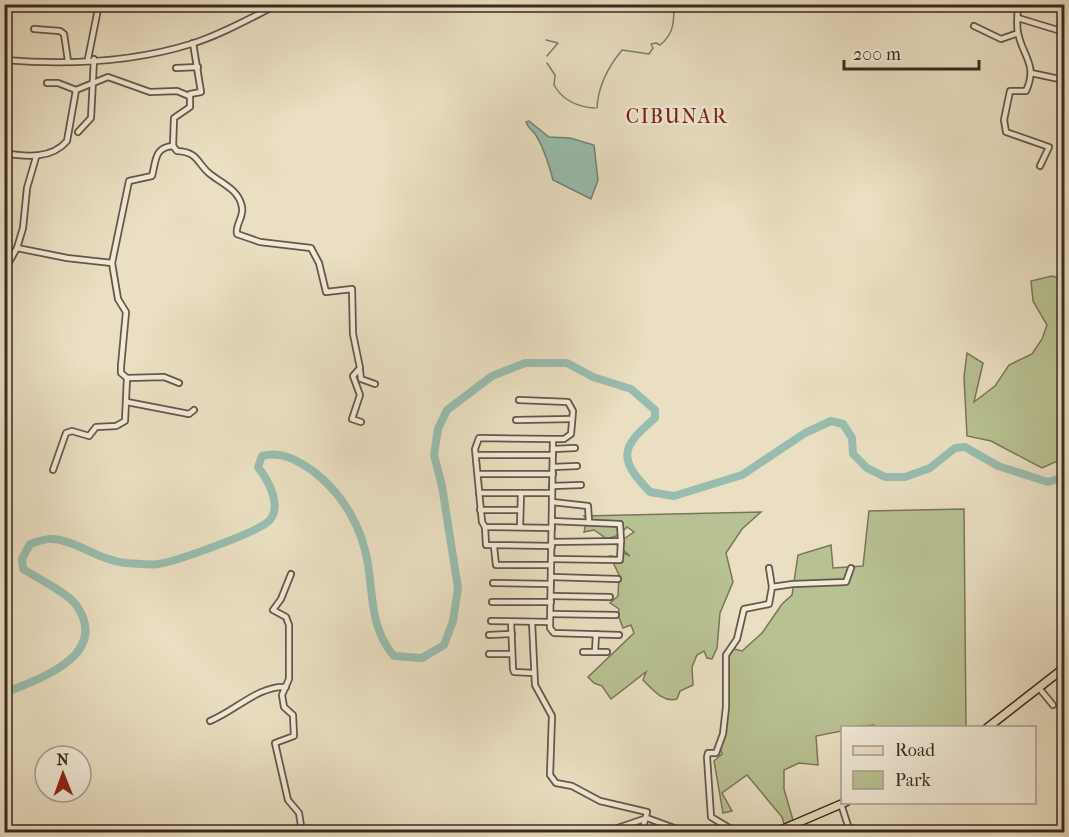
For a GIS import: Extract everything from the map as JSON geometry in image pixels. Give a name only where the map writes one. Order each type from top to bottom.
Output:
[{"type":"main road","points":[[990,726],[1065,668]]},
{"type":"main road","points":[[776,832],[841,804]]},
{"type":"street","points":[[78,132],[91,118],[94,80],[91,59],[99,4]]},
{"type":"street","points":[[4,60],[39,63],[137,56],[193,43],[279,4]]},
{"type":"street","points":[[1018,4],[1018,33],[1029,60],[1031,73],[1026,91],[1010,91],[1004,122],[1006,132],[1049,147],[1040,166]]},
{"type":"street","points":[[1018,18],[1065,32]]},
{"type":"street","points":[[974,26],[1001,39],[1018,33]]},
{"type":"street","points":[[34,29],[60,30],[64,34],[68,61]]},
{"type":"street","points":[[76,90],[94,80],[114,78],[151,92],[177,91],[189,96],[201,92],[193,43]]},
{"type":"street","points":[[176,68],[198,68]]},
{"type":"street","points":[[1031,73],[1065,80]]},
{"type":"street","points":[[47,83],[58,83],[76,90]]},
{"type":"street","points":[[4,153],[36,157],[58,150],[66,143],[76,90]]},
{"type":"street","points":[[189,96],[190,107],[174,119],[173,146],[177,151],[187,152],[197,158],[209,173],[235,191],[243,210],[237,234],[260,242],[311,248],[319,263],[326,292],[352,289],[353,334],[361,379],[375,384]]},
{"type":"street","points":[[173,146],[159,151],[152,176],[129,181],[112,263],[118,299],[126,310],[121,373],[127,378],[164,377],[179,383]]},
{"type":"street","points":[[4,271],[17,248],[24,219],[27,188],[36,157]]},
{"type":"street","points":[[17,248],[67,258],[112,263]]},
{"type":"street","points":[[360,370],[353,375],[360,395],[352,418],[361,422]]},
{"type":"street","points":[[53,470],[66,433],[72,431],[90,436],[96,427],[121,424],[125,420],[127,378]]},
{"type":"street","points":[[519,400],[568,402],[573,411],[570,436],[553,440],[479,438],[476,441],[480,510],[485,526],[486,545],[494,547],[621,541]]},
{"type":"street","points":[[127,402],[190,414],[195,410]]},
{"type":"street","points":[[516,420],[572,419]]},
{"type":"street","points":[[553,440],[550,628],[554,633],[618,635]]},
{"type":"street","points":[[553,449],[575,448]]},
{"type":"street","points":[[477,455],[553,455]]},
{"type":"street","points":[[553,466],[577,466]]},
{"type":"street","points":[[478,474],[552,474]]},
{"type":"street","points":[[552,486],[581,485]]},
{"type":"street","points":[[479,493],[552,493]]},
{"type":"street","points":[[520,527],[521,493]]},
{"type":"street","points":[[552,502],[588,506],[589,522]]},
{"type":"street","points":[[480,510],[520,510]]},
{"type":"street","points":[[494,547],[496,566],[620,560],[620,524],[552,521]]},
{"type":"street","points":[[485,526],[552,528]]},
{"type":"street","points":[[736,832],[711,817],[707,754],[716,753],[723,734],[727,692],[727,652],[736,639],[745,608],[768,604],[772,599],[769,568]]},
{"type":"street","points":[[772,587],[846,582],[851,568]]},
{"type":"street","points":[[290,832],[301,832],[299,813],[288,800],[275,743],[294,736],[293,715],[283,704],[282,695],[286,687],[289,667],[289,625],[286,617],[273,610],[281,599],[291,574]]},
{"type":"street","points":[[551,577],[618,579]]},
{"type":"street","points":[[493,583],[551,584]]},
{"type":"street","points":[[492,602],[610,597]]},
{"type":"street","points":[[551,614],[616,615]]},
{"type":"street","points":[[491,621],[550,622]]},
{"type":"street","points":[[512,621],[514,672],[534,673]]},
{"type":"street","points":[[532,622],[535,685],[552,716],[550,775],[556,783],[572,786],[600,801],[647,812],[642,832]]},
{"type":"street","points":[[489,635],[512,634]]},
{"type":"street","points":[[595,652],[596,634]]},
{"type":"street","points":[[583,652],[607,652]]},
{"type":"street","points":[[489,654],[512,654]]},
{"type":"street","points":[[210,721],[227,714],[249,697],[259,695],[269,688],[286,687]]},
{"type":"street","points":[[1039,688],[1053,705]]},
{"type":"street","points":[[843,804],[850,832]]},
{"type":"street","points":[[606,832],[647,818],[685,832]]},
{"type":"green space","points":[[1052,276],[1064,280],[1064,458],[1042,468],[991,441],[967,436],[964,377],[967,353],[983,363],[974,402],[995,386],[1009,365],[1032,354],[1042,339],[1047,325],[1033,301],[1031,281]]},
{"type":"green space","points":[[964,509],[966,726],[841,726],[841,731],[816,736],[818,765],[799,763],[784,770],[784,789],[793,820],[784,824],[782,817],[747,775],[722,793],[732,811],[723,813],[714,761],[722,754],[719,745],[723,734],[727,655],[730,648],[742,651],[762,633],[782,604],[792,595],[798,555],[831,545],[833,568],[863,566],[869,511]]},
{"type":"green space","points":[[761,512],[742,529],[726,553],[733,582],[720,613],[717,648],[712,659],[707,658],[704,651],[697,655],[692,667],[693,685],[680,691],[677,699],[667,699],[658,695],[643,680],[646,672],[611,699],[602,686],[594,683],[588,677],[634,633],[631,625],[623,628],[618,615],[619,609],[610,603],[618,596],[619,575],[610,556],[618,557],[624,553],[630,556],[616,544],[634,532],[627,527],[619,535],[607,539],[594,530],[584,532],[587,519],[584,516]]},
{"type":"shaded area","points":[[529,121],[549,137],[570,138],[594,145],[598,180],[591,199],[553,180],[541,145],[526,122]]},
{"type":"waterway","points":[[597,108],[602,84],[617,56],[622,50],[649,54],[653,48],[651,44],[660,45],[665,41],[672,27],[674,4]]},
{"type":"waterway","points":[[546,40],[558,43],[547,56]]},
{"type":"waterway","points":[[547,63],[555,75],[554,85],[566,99],[577,105],[595,108]]},
{"type":"waterway","points":[[4,693],[35,681],[66,663],[78,652],[84,639],[85,624],[73,601],[23,569],[22,559],[30,544],[53,539],[71,543],[107,559],[150,565],[181,558],[216,546],[262,526],[273,515],[275,508],[272,493],[258,467],[262,456],[269,455],[289,458],[313,471],[333,490],[349,512],[365,550],[377,624],[386,646],[394,656],[422,658],[444,645],[453,621],[458,588],[442,486],[434,455],[438,429],[447,410],[492,376],[525,363],[567,363],[593,377],[631,389],[655,410],[655,418],[635,437],[627,453],[632,470],[650,492],[674,496],[742,475],[805,433],[831,421],[843,424],[852,438],[853,454],[867,468],[885,477],[905,477],[930,468],[955,448],[965,447],[998,466],[1048,482],[1064,477]]},
{"type":"district","name":"CIBUNAR","points":[[677,116]]}]
